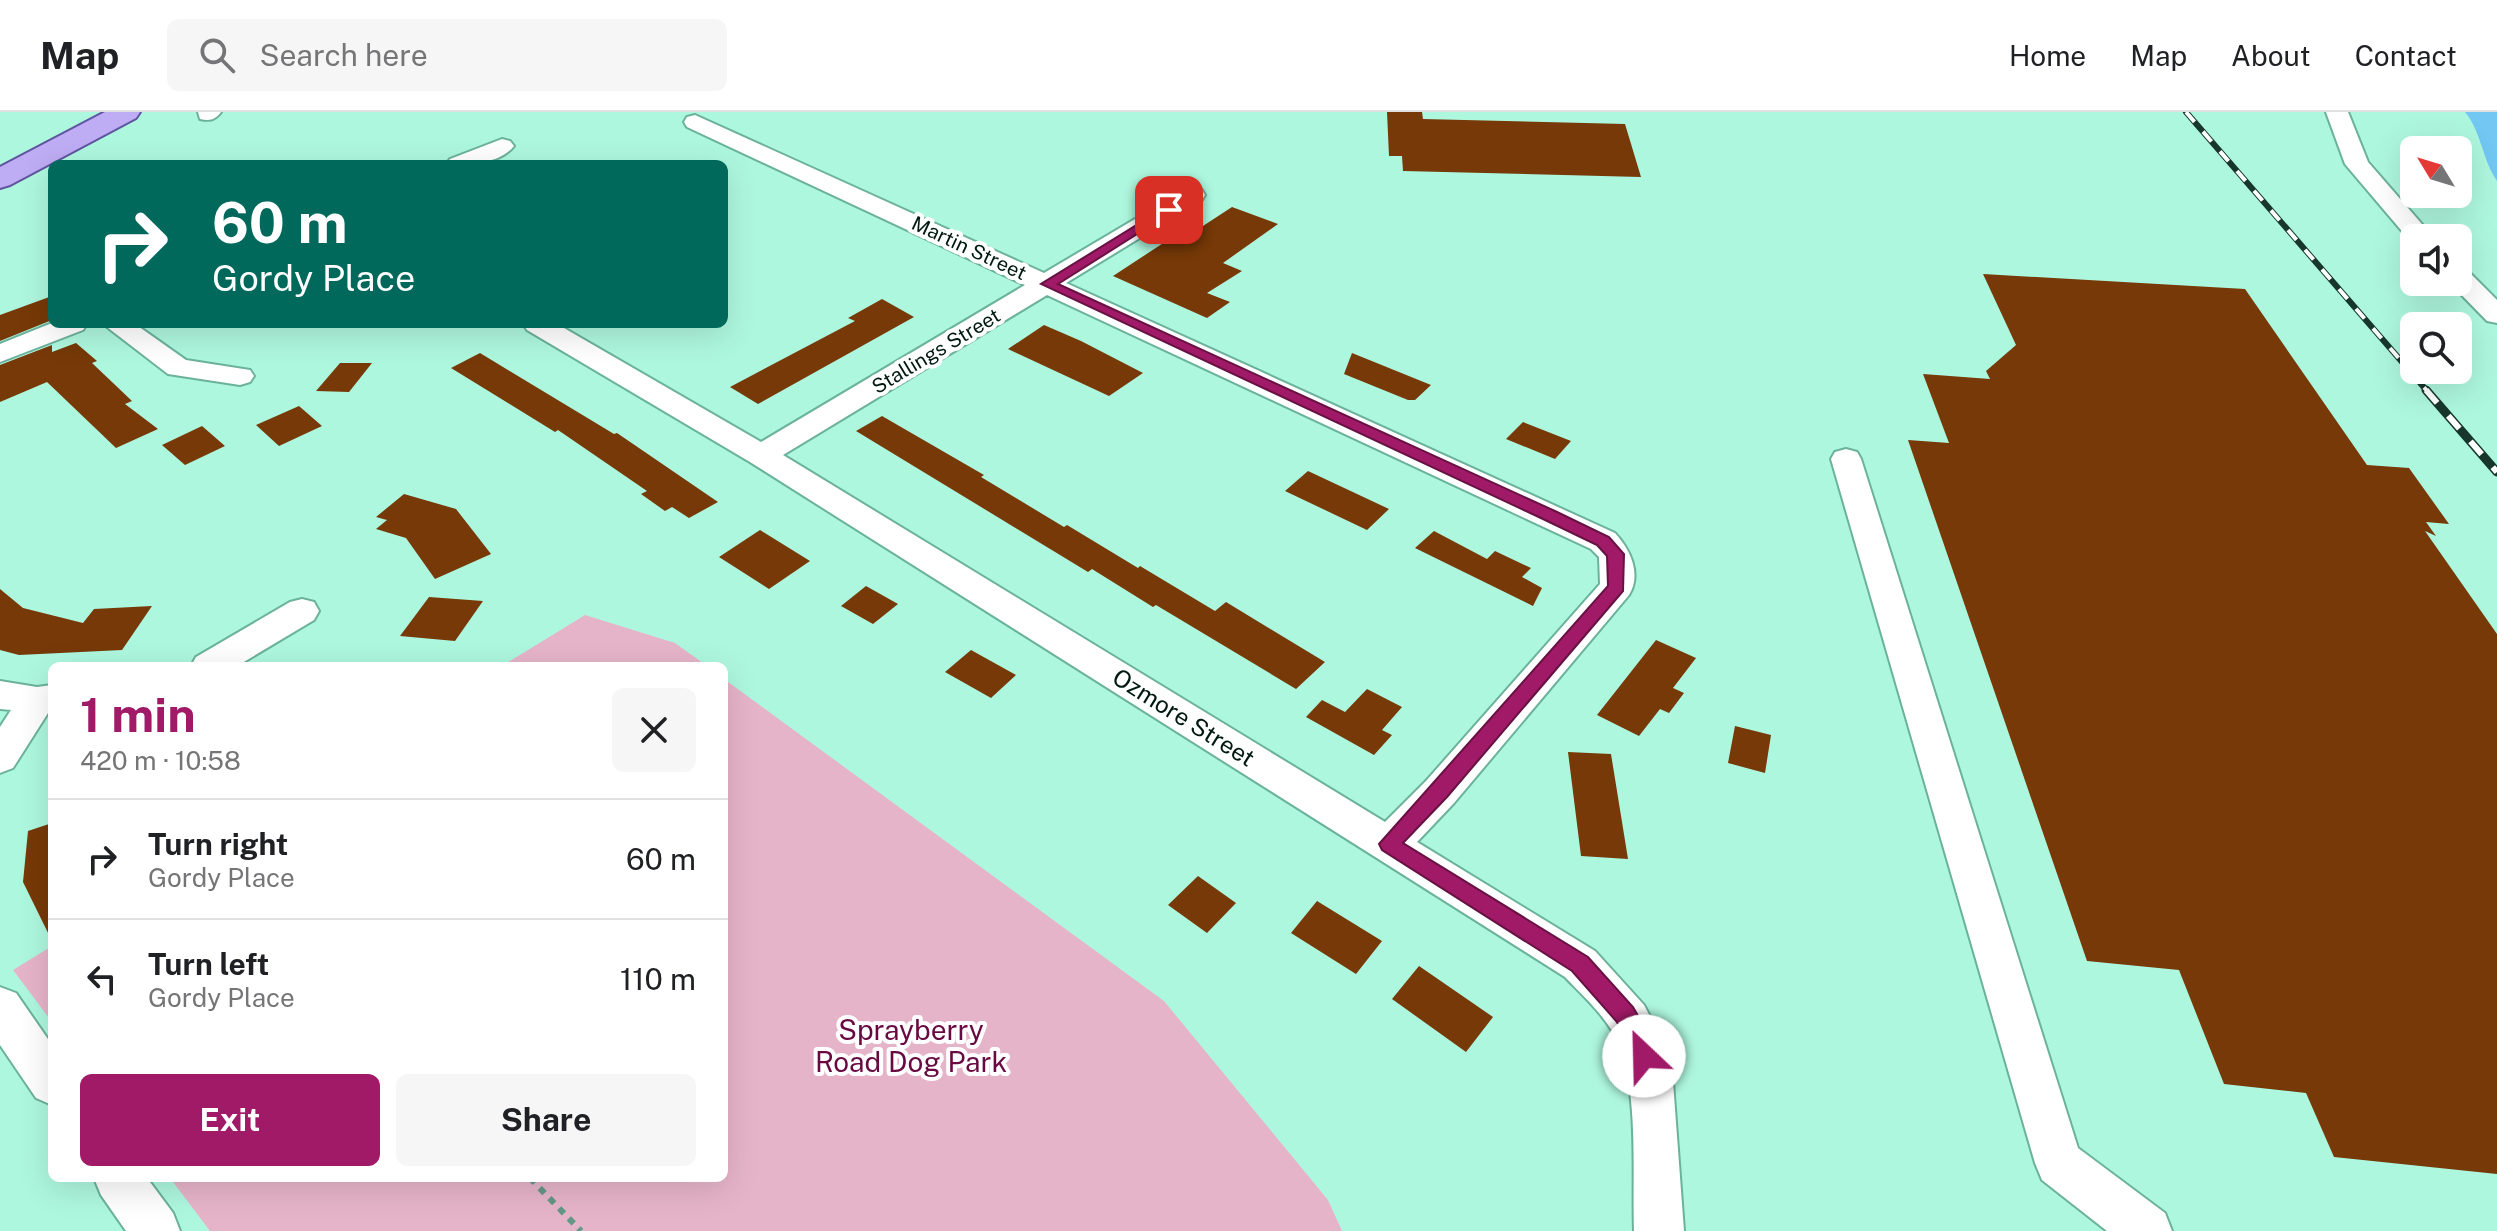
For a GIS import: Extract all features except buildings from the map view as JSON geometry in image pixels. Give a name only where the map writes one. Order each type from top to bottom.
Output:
[{"type":"main road","points":[[0,154],[79,112]]},
{"type":"main road","points":[[0,179],[126,112]]},
{"type":"street","points":[[2337,112],[2357,164],[2409,224]]},
{"type":"street","name":"Martin Street","points":[[695,122],[1603,541],[1615,554],[1617,587],[1440,792],[1389,844]]},
{"type":"street","points":[[468,160],[502,146]]},
{"type":"street","name":"Stallings Street","points":[[761,455],[1193,195]]},
{"type":"street","points":[[2472,290],[2497,315]]},
{"type":"street","points":[[0,354],[63,328]]},
{"type":"street","points":[[123,328],[178,368],[240,376]]},
{"type":"street","name":"Ozmore Street","points":[[544,328],[761,455],[1580,964],[1625,1014],[1640,1041],[1649,1072],[1659,1231]]},
{"type":"street","points":[[1846,459],[2059,1163],[2147,1231]]},
{"type":"street","points":[[216,662],[302,611]]},
{"type":"street","points":[[0,695],[45,700]]},
{"type":"street","points":[[0,758],[45,700]]},
{"type":"street","points":[[0,1007],[48,1077]]},
{"type":"street","points":[[121,1182],[155,1231]]},
{"type":"path","points":[[534,1182],[581,1231]]},
{"type":"green space","points":[[585,615],[675,643],[701,662],[509,662]]},
{"type":"green space","name":"Sprayberry Road Dog Park","points":[[728,682],[1164,1001],[1328,1200],[1342,1231],[210,1231],[173,1182],[728,1182]]},
{"type":"green space","points":[[48,948],[48,1017],[13,970]]},
{"type":"water","points":[[2465,112],[2497,112],[2497,181],[2471,120]]},
{"type":"railway","points":[[2186,112],[2428,392]]},
{"type":"railway","points":[[2426,390],[2497,472]]},
{"type":"route","points":[[1169,210],[1048,284],[1549,515],[1603,541],[1615,554],[1617,587],[1440,792],[1389,844],[1580,964],[1625,1014],[1640,1041],[1644,1056]]}]
